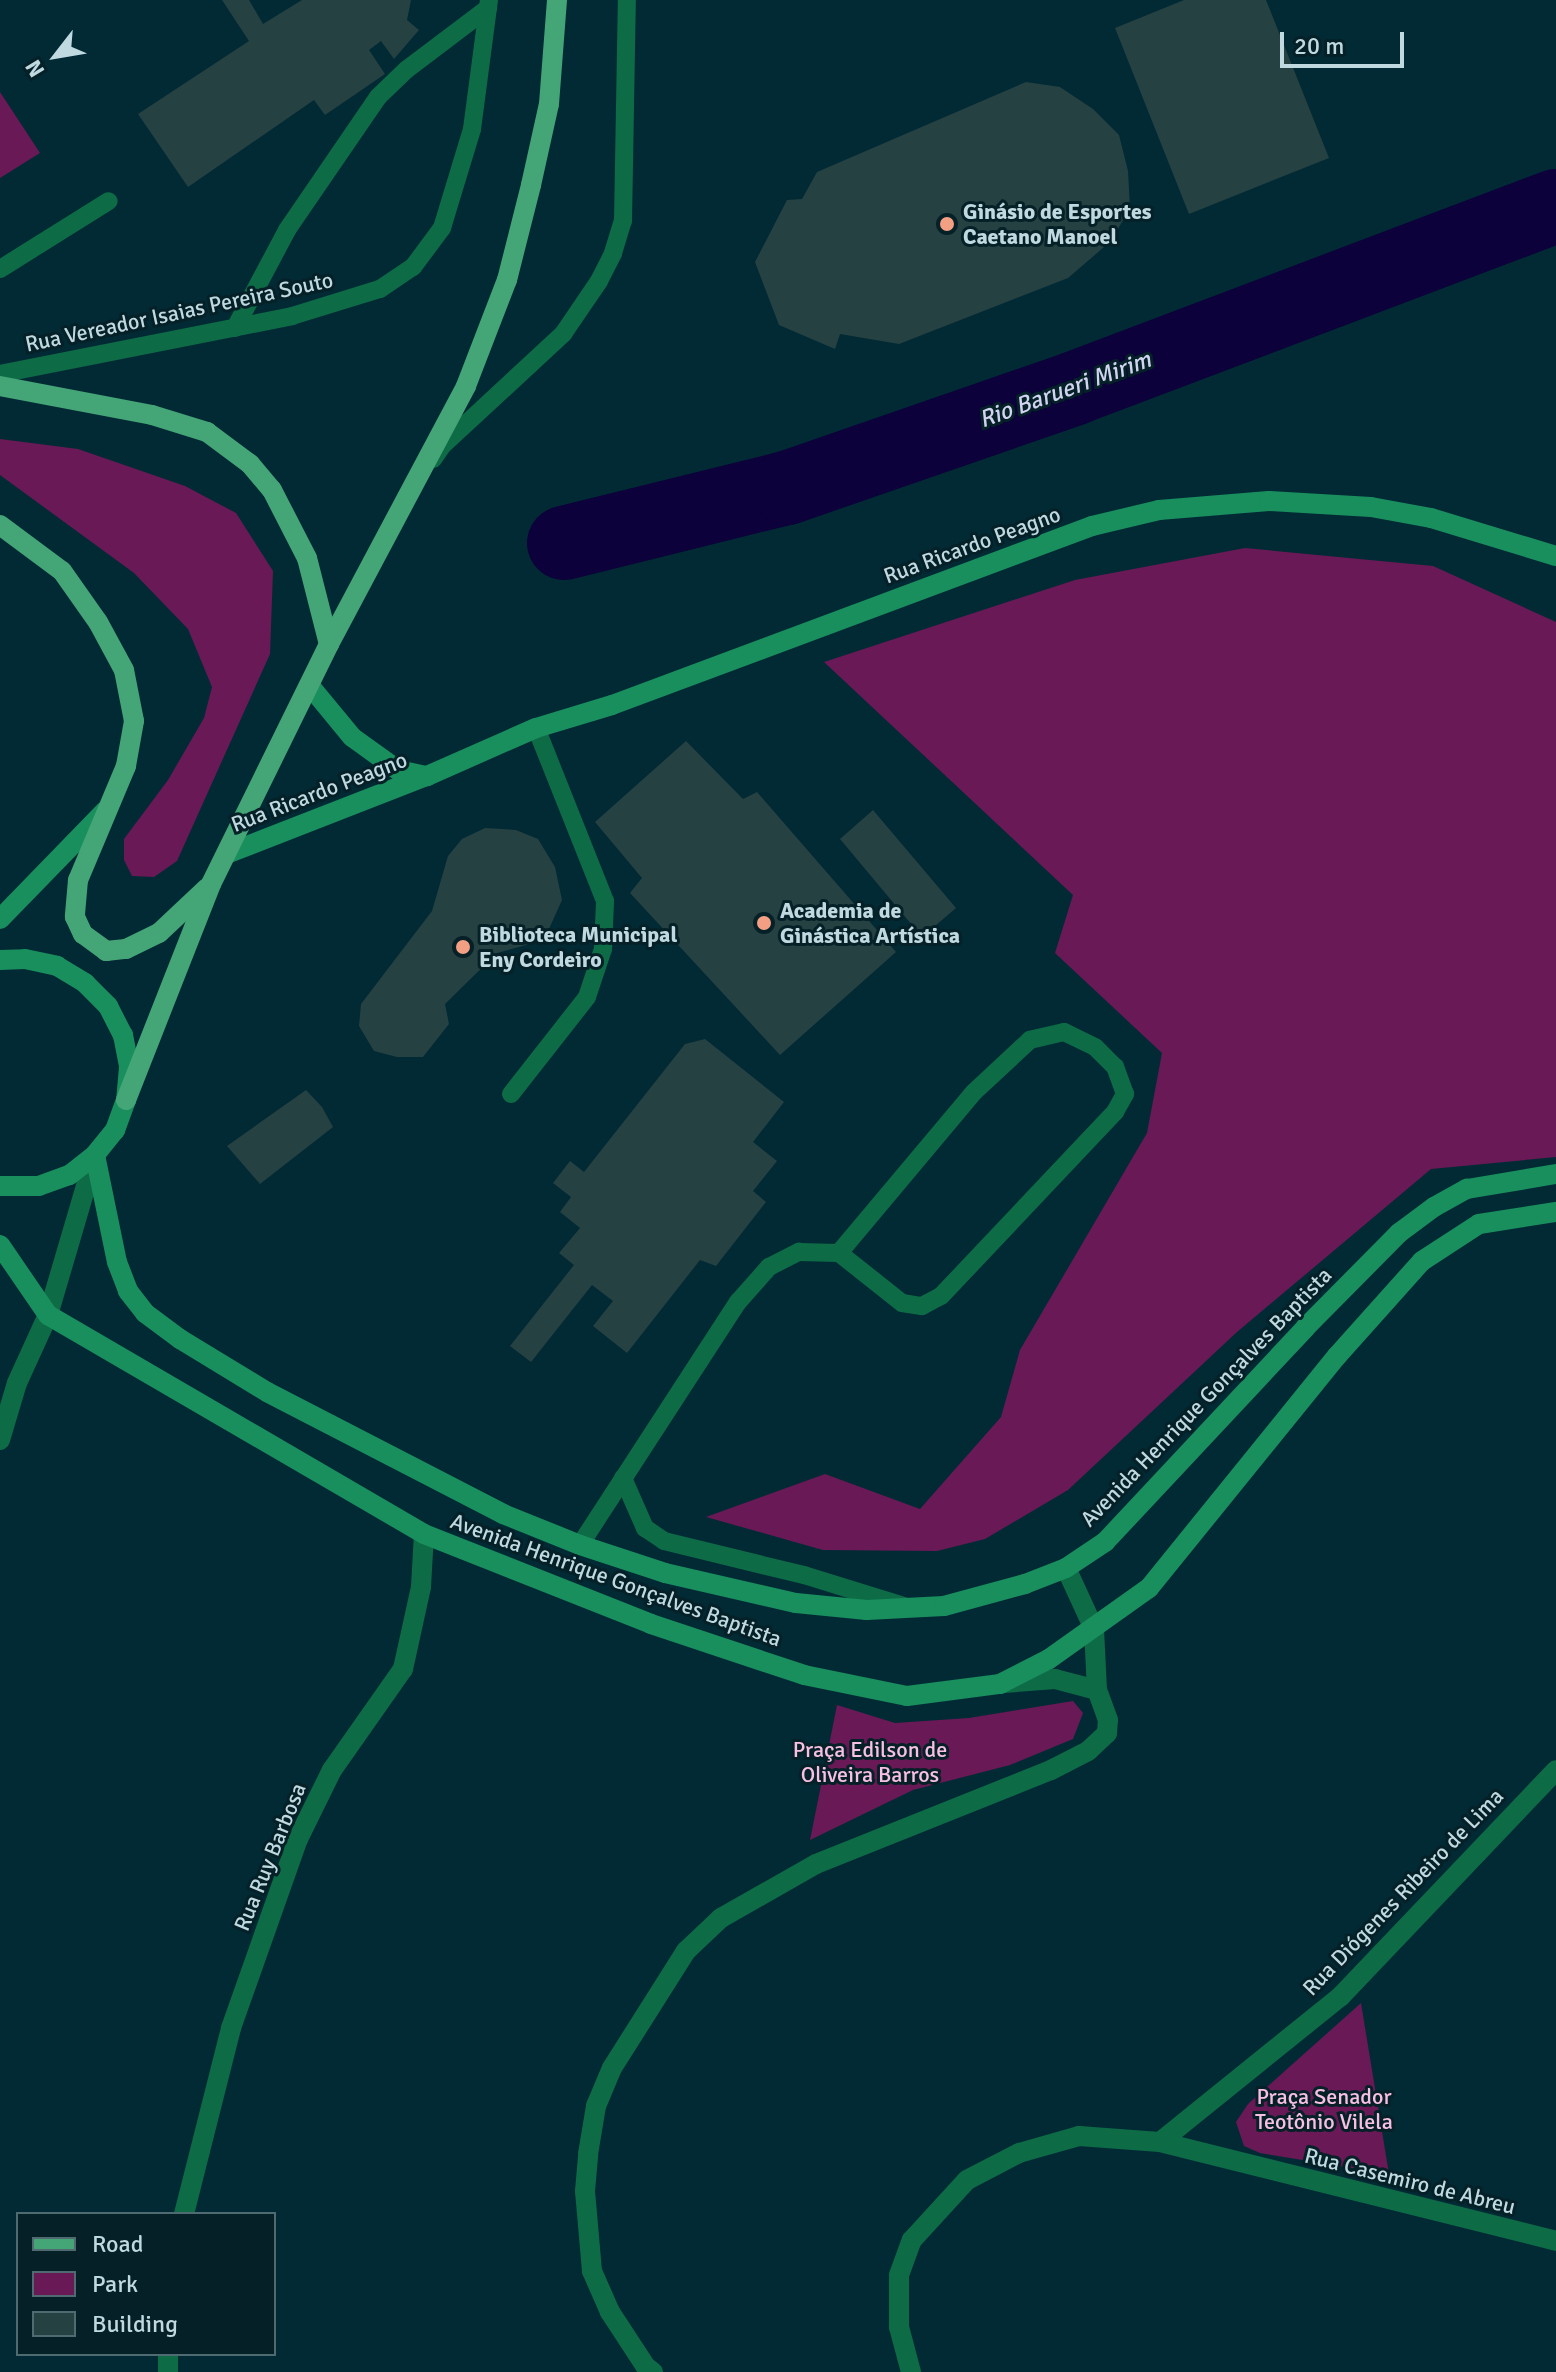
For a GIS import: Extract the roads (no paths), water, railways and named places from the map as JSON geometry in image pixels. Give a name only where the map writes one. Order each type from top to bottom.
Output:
[{"type":"main road","points":[[0,1186],[39,1186],[69,1175],[95,1155],[115,1130],[211,884],[229,853],[329,644],[466,386],[507,280],[531,185],[549,104],[557,0]]},
{"type":"main road","points":[[0,386],[152,415],[207,432],[250,464],[272,490],[307,558],[329,644]]},
{"type":"main road","name":"Rua Ricardo Peagno","points":[[229,853],[427,776],[536,728],[612,705],[1092,526],[1159,510],[1269,501],[1371,507],[1431,518],[1556,556]]},
{"type":"main road","points":[[0,525],[62,571],[98,622],[124,670],[134,721],[126,766],[105,811],[75,892],[75,917],[83,934],[95,946],[106,951],[126,949],[159,933],[211,884]]},
{"type":"main road","name":"Rua Ricardo Peagno","points":[[310,686],[352,737],[398,770],[427,776]]},
{"type":"main road","points":[[0,919],[105,811]]},
{"type":"main road","points":[[0,960],[25,959],[57,966],[85,983],[108,1006],[125,1046],[129,1067],[126,1100]]},
{"type":"main road","name":"Avenida Henrique Gonçalves Baptista","points":[[95,1155],[117,1262],[128,1291],[145,1313],[180,1339],[267,1392],[393,1460],[503,1514],[580,1545],[665,1573],[796,1603],[867,1610],[944,1606],[981,1597],[1066,1568],[1105,1542],[1305,1328],[1399,1233],[1434,1207],[1467,1189],[1556,1174]]},
{"type":"main road","name":"Avenida Henrique Gonçalves Baptista","points":[[48,1315],[424,1534],[651,1624],[804,1675],[907,1696],[1000,1684],[1049,1659],[1149,1588],[1346,1345],[1422,1261],[1479,1224],[1556,1212]]},
{"type":"main road","points":[[0,1245],[48,1315]]},
{"type":"street","points":[[0,1440],[17,1383],[48,1315],[95,1155]]},
{"type":"street","name":"Rua Ruy Barbosa","points":[[185,2212],[231,2028],[298,1839],[332,1770],[403,1669],[421,1587],[424,1534]]},
{"type":"street","points":[[646,2370],[610,2312],[592,2271],[585,2191],[596,2106],[612,2068],[654,1996],[686,1951],[721,1918],[834,1857],[1051,1770],[1088,1751],[1107,1733],[1108,1720],[1097,1690],[1094,1629],[1066,1568]]},
{"type":"street","points":[[1000,1684],[1055,1679],[1097,1690]]},
{"type":"street","name":"Rua Diógenes Ribeiro de Lima","points":[[1160,2142],[1340,1997],[1556,1770]]},
{"type":"street","points":[[911,2372],[899,2327],[899,2275],[912,2240],[967,2180],[1019,2153],[1079,2136],[1160,2142]]},
{"type":"street","name":"Rua Casemiro de Abreu","points":[[1160,2142],[1556,2241]]},
{"type":"lane","points":[[408,498],[442,446],[505,391],[563,334],[613,253],[623,221],[627,0]]},
{"type":"lane","points":[[235,328],[287,230],[378,97],[406,70],[488,4]]},
{"type":"lane","name":"Rua Vereador Isaias Pereira Souto","points":[[0,374],[235,328],[355,299],[380,289],[413,267],[442,228],[472,129],[488,4]]},
{"type":"lane","points":[[0,269],[109,201]]},
{"type":"lane","points":[[511,1094],[587,997],[603,949],[605,901],[536,728]]},
{"type":"lane","points":[[580,1545],[738,1302],[769,1267],[799,1252],[839,1253],[902,1303],[922,1306],[941,1296],[1115,1112],[1125,1094],[1115,1067],[1095,1047],[1064,1032],[1030,1040],[974,1092],[839,1253]]},
{"type":"lane","points":[[623,1478],[645,1528],[664,1541],[804,1575],[907,1607]]},
{"type":"waterway","name":"Rio Barueri Mirim","points":[[564,543],[787,488],[1075,388],[1556,206]]},
{"type":"place","name":"Ginásio de Esportes Caetano Manoel","points":[[947,224]]},
{"type":"place","name":"Academia de Ginástica Artística","points":[[764,923]]},
{"type":"place","name":"Biblioteca Municipal Eny Cordeiro","points":[[463,947]]},
{"type":"park label","name":"Praça Edilson de Oliveira Barros","points":[[870,1762]]},
{"type":"park label","name":"Praça Senador Teotônio Vilela","points":[[1324,2108]]}]
